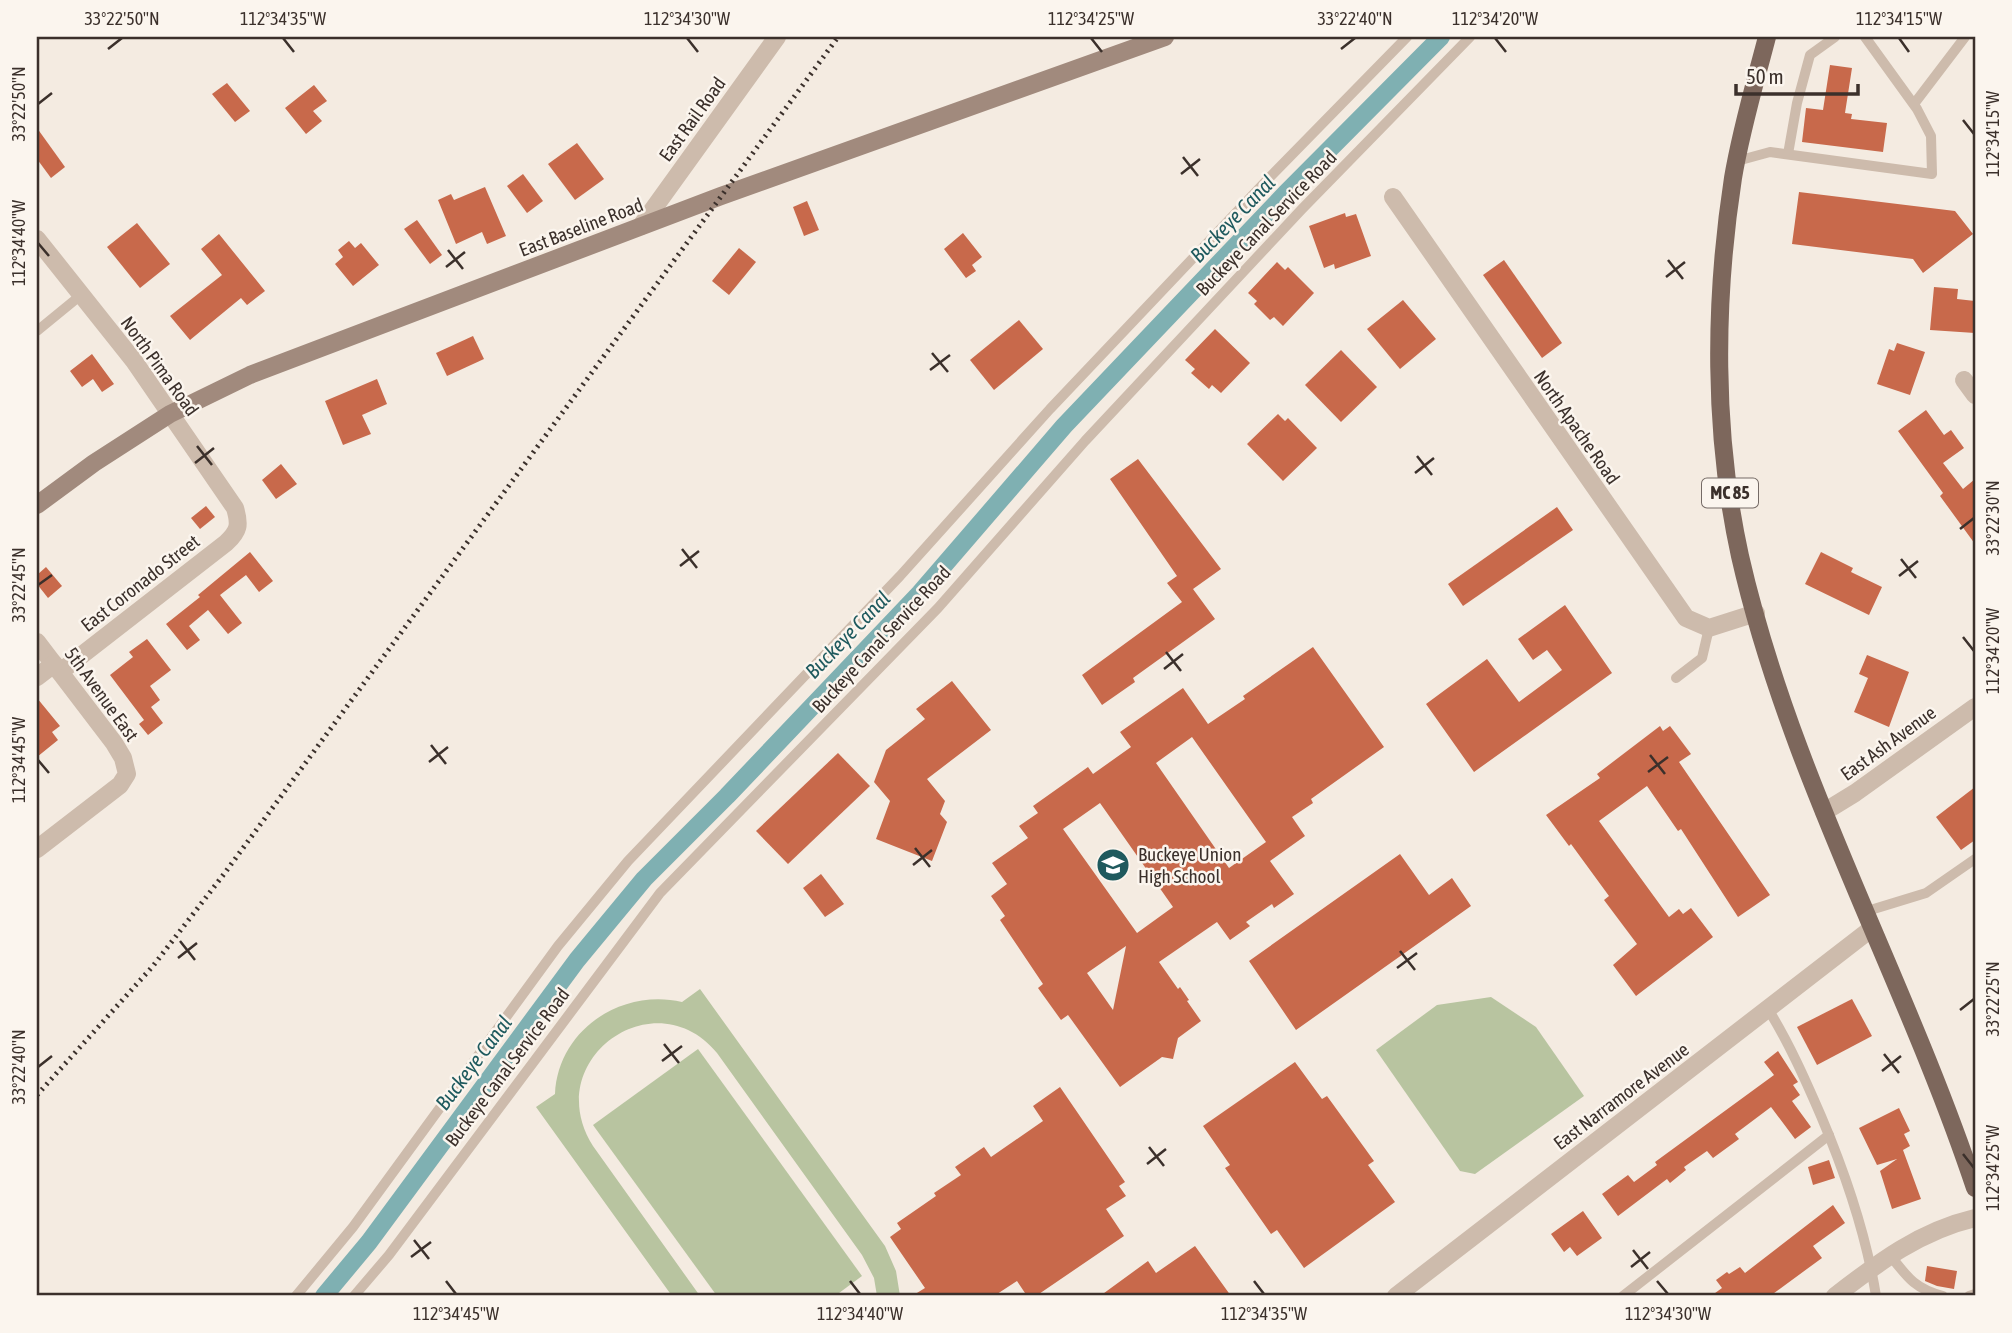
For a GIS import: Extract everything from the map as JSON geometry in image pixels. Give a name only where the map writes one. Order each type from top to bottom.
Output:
[{"type":"main road","name":"East Baseline Road","points":[[37,505],[94,463],[170,414],[250,375],[1138,41],[1165,37]]},
{"type":"main road","points":[[1737,161],[1766,37]]},
{"type":"main road","name":"MC 85","points":[[1737,161],[1722,263],[1719,364],[1724,453],[1740,554],[1756,613],[1804,761],[1871,929],[1955,1126],[1975,1188]]},
{"type":"street","name":"East Rail Road","points":[[641,226],[777,37]]},
{"type":"street","name":"North Apache Road","points":[[1393,197],[1686,618],[1709,628]]},
{"type":"street","name":"North Pima Road","points":[[37,239],[134,361],[235,508],[240,523]]},
{"type":"street","points":[[1964,380],[1975,395]]},
{"type":"street","name":"East Coronado Street","points":[[37,677],[57,668],[226,543],[237,533],[240,523]]},
{"type":"street","points":[[1709,628],[1756,613]]},
{"type":"street","name":"5th Avenue East","points":[[37,642],[114,743],[123,758],[127,774],[120,785],[37,849]]},
{"type":"street","name":"East Ash Avenue","points":[[1824,812],[1855,793],[1975,706]]},
{"type":"street","name":"East Narramore Avenue","points":[[1396,1296],[1871,929]]},
{"type":"street","points":[[1835,1296],[1889,1254],[1937,1230],[1975,1219]]},
{"type":"lane","name":"Buckeye Canal Service Road","points":[[296,1296],[353,1227],[558,946],[628,861],[900,576],[1050,409],[1268,178],[1407,37]]},
{"type":"lane","name":"Buckeye Canal Service Road","points":[[354,1296],[388,1255],[660,893],[937,608],[1085,441],[1302,209],[1470,37]]},
{"type":"lane","points":[[1788,154],[1797,103],[1810,55],[1835,37]]},
{"type":"lane","points":[[1737,161],[1770,152],[1932,174],[1931,136],[1914,104],[1865,37]]},
{"type":"lane","points":[[1914,104],[1965,37]]},
{"type":"lane","points":[[37,331],[81,295]]},
{"type":"lane","points":[[1676,678],[1702,658],[1709,628]]},
{"type":"lane","points":[[1864,912],[1926,893],[1975,859]]},
{"type":"lane","points":[[1768,1009],[1787,1038],[1852,1192],[1876,1296]]},
{"type":"lane","points":[[1623,1296],[1829,1135]]},
{"type":"lane","points":[[1889,1254],[1916,1285],[1926,1292],[1943,1296]]},
{"type":"lane","points":[[1969,1296],[1975,1294]]},
{"type":"green space","points":[[700,989],[885,1246],[896,1271],[900,1296],[877,1296],[874,1278],[862,1255],[717,1053],[691,1032],[663,1024],[636,1027],[611,1039],[592,1059],[581,1085],[580,1114],[593,1146],[700,1296],[672,1296],[536,1107],[555,1094],[559,1071],[568,1051],[580,1033],[597,1019],[616,1008],[637,1001],[659,999],[682,1002]]},
{"type":"green space","points":[[1491,997],[1536,1027],[1584,1096],[1475,1174],[1460,1171],[1376,1050],[1437,1005]]},
{"type":"green space","points":[[698,1049],[862,1276],[835,1296],[717,1296],[593,1125]]},
{"type":"building","points":[[1830,65],[1852,68],[1845,113],[1852,114],[1851,119],[1887,123],[1883,152],[1802,142],[1806,108],[1823,110]]},
{"type":"building","points":[[227,83],[250,111],[235,122],[212,94]]},
{"type":"building","points":[[314,85],[327,101],[313,111],[322,121],[306,134],[285,108]]},
{"type":"building","points":[[37,128],[65,167],[51,178],[37,159]]},
{"type":"building","points":[[577,143],[604,179],[575,200],[548,164]]},
{"type":"building","points":[[523,174],[543,201],[527,213],[507,186]]},
{"type":"building","points":[[485,187],[506,236],[487,244],[482,232],[456,244],[438,200],[451,194],[454,200]]},
{"type":"building","points":[[1799,192],[1955,211],[1973,234],[1923,273],[1913,259],[1792,244]]},
{"type":"building","points":[[807,201],[819,230],[804,236],[793,207]]},
{"type":"building","points":[[1345,213],[1346,217],[1356,214],[1371,256],[1335,269],[1334,264],[1324,268],[1309,226]]},
{"type":"building","points":[[417,220],[442,255],[430,264],[404,229]]},
{"type":"building","points":[[137,223],[170,264],[140,288],[107,247]]},
{"type":"building","points":[[963,233],[982,257],[972,265],[976,271],[966,278],[944,249]]},
{"type":"building","points":[[219,234],[265,291],[247,305],[241,298],[190,340],[170,316],[222,275],[201,249]]},
{"type":"building","points":[[349,241],[355,248],[361,243],[379,265],[353,286],[335,264],[343,257],[338,250]]},
{"type":"building","points":[[739,248],[756,262],[729,295],[712,281]]},
{"type":"building","points":[[1504,260],[1562,343],[1542,358],[1483,275]]},
{"type":"building","points":[[1277,262],[1285,270],[1288,267],[1314,293],[1283,326],[1274,317],[1270,320],[1254,304],[1257,301],[1248,293]]},
{"type":"building","points":[[1934,287],[1958,289],[1957,299],[1975,301],[1975,333],[1930,330]]},
{"type":"building","points":[[1403,300],[1436,339],[1400,369],[1367,329]]},
{"type":"building","points":[[1019,320],[1043,349],[994,390],[970,360]]},
{"type":"building","points":[[1215,329],[1250,363],[1221,393],[1212,385],[1209,389],[1191,373],[1195,369],[1185,360]]},
{"type":"building","points":[[473,336],[484,359],[447,376],[436,353]]},
{"type":"building","points":[[1897,343],[1925,352],[1910,395],[1877,384],[1889,349],[1894,351]]},
{"type":"building","points":[[1341,350],[1377,387],[1341,422],[1305,385]]},
{"type":"building","points":[[92,354],[114,384],[102,392],[93,379],[82,387],[70,371]]},
{"type":"building","points":[[377,379],[387,404],[362,415],[371,434],[343,445],[325,401]]},
{"type":"building","points":[[1926,410],[1944,435],[1951,430],[1964,448],[1943,463],[1963,489],[1975,479],[1975,544],[1940,496],[1943,493],[1898,431]]},
{"type":"building","points":[[1278,414],[1285,421],[1288,418],[1317,448],[1283,481],[1247,444]]},
{"type":"building","points":[[1138,459],[1221,569],[1193,589],[1215,619],[1133,678],[1135,682],[1102,705],[1082,675],[1182,602],[1167,583],[1177,576],[1110,479]]},
{"type":"building","points":[[281,464],[297,484],[276,499],[262,480]]},
{"type":"building","points":[[206,506],[215,517],[200,529],[191,518]]},
{"type":"building","points":[[1557,507],[1573,530],[1463,606],[1448,584]]},
{"type":"building","points":[[250,552],[273,581],[259,592],[246,575],[220,595],[242,623],[228,634],[208,610],[189,626],[200,640],[187,650],[166,624]]},
{"type":"building","points":[[1821,552],[1853,568],[1851,572],[1882,587],[1869,615],[1805,584]]},
{"type":"building","points":[[46,567],[62,586],[48,598],[37,584],[37,575]]},
{"type":"building","points":[[1565,605],[1612,673],[1474,772],[1426,704],[1487,659],[1519,702],[1562,670],[1547,650],[1533,660],[1518,639]]},
{"type":"building","points":[[147,639],[171,670],[150,686],[160,700],[151,707],[163,723],[148,735],[139,724],[144,720],[110,675],[133,657],[129,652]]},
{"type":"building","points":[[1313,647],[1384,747],[1311,799],[1313,803],[1292,817],[1305,836],[1270,861],[1294,894],[1274,908],[1272,904],[1246,922],[1250,926],[1230,940],[1217,922],[1159,962],[1178,989],[1180,987],[1201,1021],[1178,1038],[1173,1059],[1162,1057],[1120,1087],[1068,1015],[1061,1020],[1038,988],[1043,984],[1000,920],[1005,916],[991,896],[1007,884],[992,863],[1028,838],[1019,826],[1038,813],[1033,806],[1088,767],[1093,774],[1131,747],[1120,732],[1183,688],[1208,724],[1245,699],[1243,696]],"holes":[[[1192,737],[1266,842],[1229,868],[1156,763]],[[1100,803],[1173,907],[1137,933],[1063,829]],[[1126,946],[1113,1010],[1087,973]]]},
{"type":"building","points":[[1867,655],[1909,672],[1889,727],[1854,712],[1868,678],[1859,674]]},
{"type":"building","points":[[952,681],[991,730],[927,779],[945,801],[940,814],[947,822],[932,861],[876,839],[890,801],[874,782],[886,750],[925,719],[916,709]]},
{"type":"building","points":[[37,698],[60,726],[52,732],[58,740],[37,757]]},
{"type":"building","points":[[1660,726],[1663,731],[1670,726],[1691,754],[1679,762],[1770,895],[1738,917],[1681,829],[1678,831],[1647,786],[1599,821],[1669,917],[1679,909],[1683,914],[1691,908],[1713,937],[1636,996],[1613,965],[1637,944],[1604,900],[1609,896],[1546,815],[1600,778],[1597,774]]},
{"type":"building","points":[[838,753],[870,786],[788,864],[756,831]]},
{"type":"building","points":[[1975,787],[1975,840],[1961,850],[1936,817]]},
{"type":"building","points":[[1400,854],[1429,895],[1452,878],[1471,906],[1296,1030],[1249,961]]},
{"type":"building","points":[[821,874],[844,904],[825,917],[803,888]]},
{"type":"building","points":[[1852,999],[1872,1036],[1817,1065],[1797,1027]]},
{"type":"building","points":[[1778,1051],[1798,1082],[1793,1085],[1800,1095],[1792,1101],[1811,1127],[1795,1139],[1771,1107],[1735,1134],[1739,1139],[1713,1158],[1707,1151],[1684,1167],[1686,1170],[1670,1183],[1667,1179],[1618,1216],[1602,1194],[1628,1175],[1634,1182],[1657,1165],[1655,1162],[1774,1075],[1764,1062]]},
{"type":"building","points":[[1295,1062],[1322,1099],[1327,1096],[1374,1161],[1368,1165],[1395,1202],[1304,1268],[1277,1230],[1271,1234],[1225,1168],[1230,1165],[1203,1126]]},
{"type":"building","points":[[1060,1087],[1125,1182],[1119,1186],[1126,1196],[1106,1209],[1124,1236],[1036,1296],[1027,1296],[1017,1281],[994,1296],[912,1296],[925,1288],[890,1237],[901,1229],[897,1223],[961,1175],[955,1167],[984,1147],[991,1157],[1043,1121],[1033,1106]]},
{"type":"building","points":[[1899,1108],[1910,1131],[1904,1134],[1910,1146],[1903,1150],[1921,1199],[1892,1209],[1880,1171],[1897,1159],[1877,1165],[1859,1128]]},
{"type":"building","points":[[1829,1160],[1835,1178],[1813,1185],[1808,1167]]},
{"type":"building","points":[[1833,1205],[1845,1223],[1813,1246],[1822,1258],[1770,1296],[1711,1296],[1722,1288],[1716,1280],[1740,1267],[1745,1273]]},
{"type":"building","points":[[1583,1211],[1602,1238],[1577,1256],[1570,1247],[1564,1252],[1551,1234]]},
{"type":"building","points":[[1195,1246],[1231,1296],[1100,1296],[1148,1261],[1156,1273]]},
{"type":"building","points":[[1927,1266],[1957,1271],[1954,1289],[1925,1281]]},
{"type":"waterway","name":"Buckeye Canal","points":[[324,1296],[369,1242],[577,960],[644,879],[920,593],[1064,426],[1286,193],[1441,37]]},
{"type":"railway","points":[[37,1095],[153,966],[224,874],[838,37]]},
{"type":"place","name":"Buckeye Union High School","points":[[1113,865]]}]
